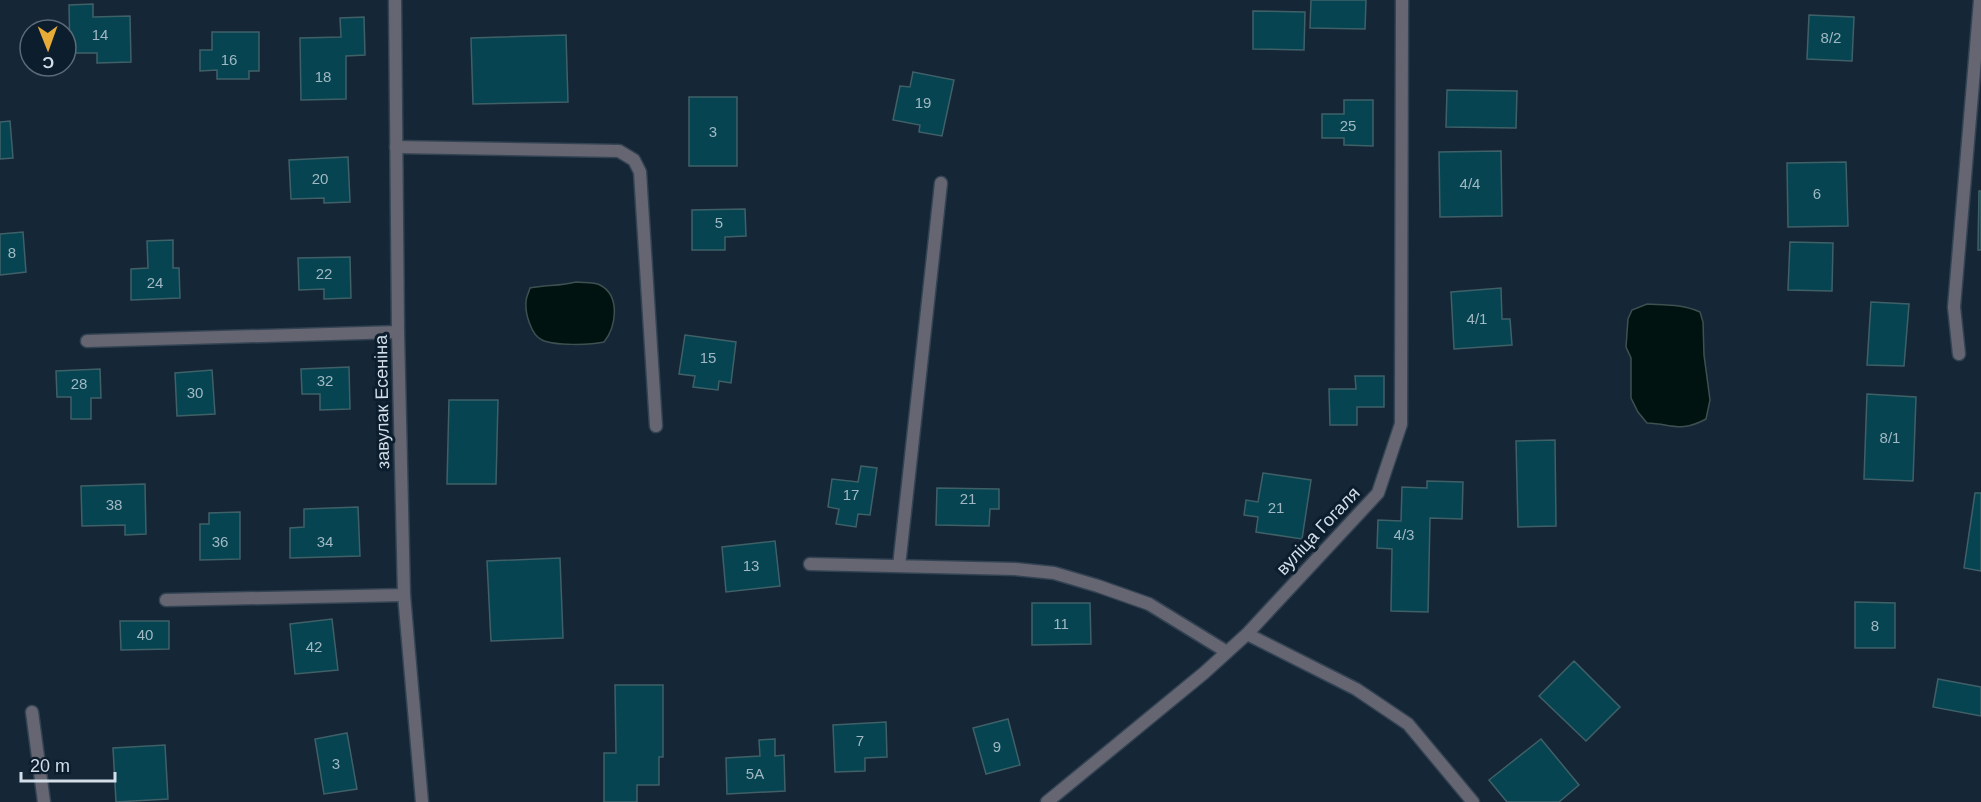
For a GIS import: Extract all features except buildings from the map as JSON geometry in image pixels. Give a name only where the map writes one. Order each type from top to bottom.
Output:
[{"type":"street","name":"завулак Есеніна","points":[[395,0],[398,332],[404,595],[422,802]]},
{"type":"street","name":"вуліца Гогаля","points":[[1047,802],[1247,634],[1378,493],[1401,424],[1402,0]]},
{"type":"street","points":[[1959,354],[1954,307],[1980,0]]},
{"type":"street","points":[[396,147],[619,151],[634,160],[640,172],[656,426]]},
{"type":"street","points":[[899,566],[941,183]]},
{"type":"street","points":[[87,341],[398,332]]},
{"type":"street","points":[[810,564],[1015,569],[1054,573],[1149,604],[1227,652]]},
{"type":"street","points":[[165,600],[404,595]]},
{"type":"street","points":[[1247,634],[1356,689],[1408,724],[1473,802]]},
{"type":"street","points":[[32,712],[44,802]]},
{"type":"shaded area","points":[[576,282],[600,285],[611,296],[614,304],[614,320],[608,336],[604,342],[591,344],[563,344],[542,340],[535,334],[528,318],[526,300],[530,288]]},
{"type":"shaded area","points":[[1647,304],[1681,306],[1700,312],[1703,322],[1704,355],[1710,400],[1706,419],[1689,426],[1676,427],[1647,423],[1638,412],[1631,398],[1631,358],[1626,347],[1628,319],[1632,310]]}]
